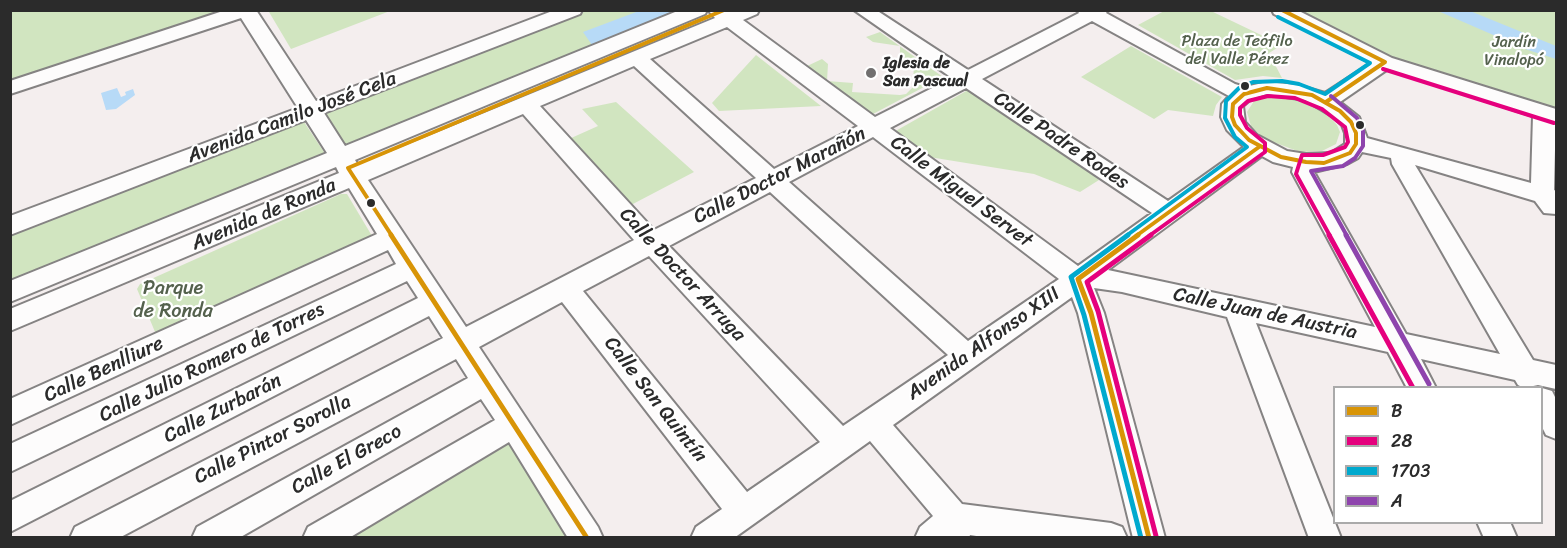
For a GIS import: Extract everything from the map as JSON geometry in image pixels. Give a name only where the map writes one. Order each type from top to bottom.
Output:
[{"type":"street","points":[[10,88],[246,10],[587,537]]},
{"type":"street","name":"Avenida Camilo José Cela","points":[[10,226],[573,10]]},
{"type":"street","name":"Avenida de Ronda","points":[[10,321],[698,10]]},
{"type":"street","name":"Avenida de Ronda","points":[[10,306],[723,13],[750,10]]},
{"type":"street","name":"Calle Padre Rodes","points":[[863,10],[1168,213]]},
{"type":"street","points":[[1281,10],[1385,62],[1550,114],[1552,202],[1401,153],[1356,144]]},
{"type":"street","points":[[1092,12],[1228,89],[1244,94]]},
{"type":"street","name":"Calle Doctor Marañón","points":[[461,342],[1092,12]]},
{"type":"street","name":"Avenida de Ronda","points":[[10,292],[526,104],[637,58],[723,13]]},
{"type":"street","name":"Calle Miguel Servet","points":[[723,13],[1078,279]]},
{"type":"street","points":[[637,58],[967,356]]},
{"type":"street","points":[[1326,102],[1385,62]]},
{"type":"street","points":[[1281,88],[1304,93],[1326,102],[1351,122],[1356,133],[1356,144],[1350,153],[1324,163],[1281,157],[1259,147],[1241,133],[1232,117],[1233,104],[1254,89],[1281,88]]},
{"type":"street","name":"Calle Doctor Arruga","points":[[526,104],[651,243],[841,444]]},
{"type":"street","name":"Avenida Alfonso XIII","points":[[707,537],[1078,279],[1259,147]]},
{"type":"street","points":[[1401,153],[1403,164],[1529,378]]},
{"type":"street","points":[[1306,162],[1303,172],[1421,386]]},
{"type":"street","name":"Calle Benlliure","points":[[10,413],[393,237]]},
{"type":"street","name":"Calle Julio Romero de Torres","points":[[10,459],[413,267]]},
{"type":"street","name":"Calle Juan de Austria","points":[[1078,279],[1093,278],[1122,282],[1237,309],[1398,342],[1529,378],[1557,377]]},
{"type":"street","points":[[1078,279],[1091,313],[1149,537]]},
{"type":"street","name":"Calle San Quintín","points":[[566,288],[744,512]]},
{"type":"street","name":"Calle Zurbarán","points":[[12,522],[435,301]]},
{"type":"street","points":[[1237,309],[1325,537]]},
{"type":"street","name":"Calle Pintor Sorolla","points":[[86,537],[461,342]]},
{"type":"street","name":"Calle El Greco","points":[[208,537],[487,382]]},
{"type":"street","points":[[1543,402],[1557,426]]},
{"type":"street","points":[[872,422],[947,531],[1111,537]]},
{"type":"street","points":[[319,537],[514,423]]},
{"type":"green space","points":[[11,10],[246,11],[11,88]]},
{"type":"green space","points":[[274,10],[390,11],[291,49],[269,12]]},
{"type":"green space","name":"Plaza de Teófilo del Valle Pérez","points":[[1166,10],[1211,11],[1282,45],[1269,53],[1282,78],[1263,76],[1235,80],[1138,25]]},
{"type":"green space","points":[[586,11],[689,11],[345,147],[323,114],[324,111]]},
{"type":"green space","name":"Jardín Vinalopó","points":[[1293,11],[1556,11],[1556,109],[1402,61]]},
{"type":"green space","points":[[880,32],[899,46],[873,42],[866,37]]},
{"type":"green space","points":[[900,46],[943,77],[873,114],[866,114],[805,67],[822,59],[828,64],[827,81],[853,83],[852,92],[906,94],[913,87],[914,62],[900,60]]},
{"type":"green space","points":[[1131,46],[1222,97],[1216,105],[1213,116],[1168,110],[1154,119],[1081,77]]},
{"type":"green space","points":[[756,55],[821,106],[719,111],[712,103]]},
{"type":"green space","points":[[968,90],[1099,180],[1080,192],[1034,174],[923,156],[892,133]]},
{"type":"green space","points":[[1271,96],[1304,101],[1324,111],[1337,125],[1340,132],[1336,144],[1322,151],[1300,152],[1265,139],[1251,126],[1247,112],[1254,101]]},
{"type":"green space","points":[[616,102],[694,172],[631,205],[569,139],[598,126],[582,109]]},
{"type":"green space","points":[[304,122],[326,155],[11,286],[11,232]]},
{"type":"green space","name":"Parque de Ronda","points":[[341,194],[347,194],[375,241],[158,339],[137,289],[140,284]]},
{"type":"green space","points":[[496,444],[513,445],[573,538],[336,538]]},
{"type":"water","points":[[674,10],[676,12],[592,45],[583,32],[639,11]]},
{"type":"water","points":[[1438,11],[1470,11],[1556,46],[1556,59],[1528,50]]},
{"type":"water","points":[[117,88],[121,97],[126,95],[125,92],[133,89],[135,95],[116,109],[106,110],[101,93]]},
{"type":"transit line","name":"B","points":[[587,538],[348,168],[724,10]]},
{"type":"transit line","name":"B","points":[[1282,10],[1385,62],[1326,102]]},
{"type":"transit line","name":"1703","points":[[1141,538],[1084,315],[1071,277],[1247,147],[1235,137],[1225,118],[1226,101],[1239,88],[1253,82],[1282,81],[1299,84],[1325,94],[1370,63],[1278,17]]},
{"type":"transit line","name":"28","points":[[1383,69],[1554,123]]},
{"type":"transit line","name":"B","points":[[1267,88],[1312,95],[1340,111],[1351,122],[1356,133],[1356,144],[1350,153],[1324,163],[1306,162],[1281,157],[1249,140],[1235,125],[1232,117],[1233,104],[1244,94],[1267,88]]},
{"type":"transit line","name":"28","points":[[1156,536],[1098,311],[1087,282],[1265,152],[1265,143],[1247,128],[1240,115],[1240,108],[1248,101],[1268,96],[1295,98],[1322,109],[1345,127],[1348,142],[1345,147],[1323,155],[1302,155],[1296,174],[1412,386]]},
{"type":"transit line","name":"A","points":[[1331,96],[1357,118],[1363,131],[1363,146],[1355,158],[1343,166],[1311,171],[1429,384]]},
{"type":"transit line","name":"B","points":[[1149,538],[1091,313],[1078,279],[1259,147]]},
{"type":"place","name":"Iglesia de San Pascual","points":[[871,73]]}]
